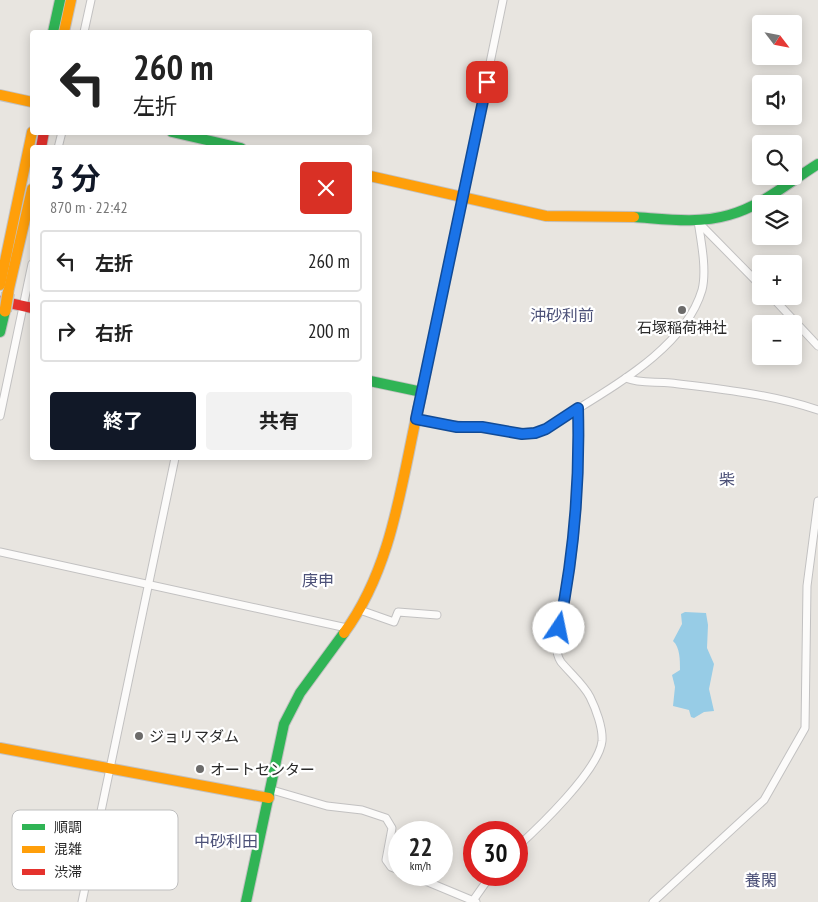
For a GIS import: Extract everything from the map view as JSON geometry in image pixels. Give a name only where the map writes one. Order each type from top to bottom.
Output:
[{"type":"main road","points":[[53,30],[60,0]]},
{"type":"main road","points":[[64,30],[71,0]]},
{"type":"main road","points":[[0,95],[30,102]]},
{"type":"main road","points":[[0,332],[3,298],[31,135]]},
{"type":"main road","points":[[185,135],[228,145]]},
{"type":"main road","points":[[372,176],[546,216],[575,218],[631,217],[698,221],[730,215],[761,202],[818,164]]},
{"type":"main road","points":[[3,298],[30,197]]},
{"type":"main road","points":[[3,298],[28,307]]},
{"type":"main road","points":[[246,902],[284,724],[291,706],[360,610],[379,572],[386,550],[422,392],[372,381]]},
{"type":"main road","points":[[0,748],[270,794]]},
{"type":"street","points":[[84,30],[91,0]]},
{"type":"street","points":[[422,392],[503,0]]},
{"type":"street","points":[[698,221],[752,277]]},
{"type":"street","points":[[416,419],[457,427],[482,427],[522,434],[535,433],[546,429],[626,378],[656,354],[687,320],[696,306],[702,288],[698,221]]},
{"type":"street","points":[[0,416],[28,307],[30,286]]},
{"type":"street","points":[[779,305],[818,346]]},
{"type":"street","points":[[626,378],[634,382],[669,383],[787,400],[818,410]]},
{"type":"street","points":[[528,836],[570,792],[599,753],[602,740],[598,716],[590,696],[557,656],[556,644],[566,594],[575,527],[579,451],[578,408]]},
{"type":"street","points":[[101,810],[175,460]]},
{"type":"street","points":[[653,902],[764,800],[805,728],[807,586],[818,501]]},
{"type":"street","points":[[0,552],[346,628]]},
{"type":"street","points":[[360,610],[394,622],[398,612],[437,616]]},
{"type":"street","points":[[270,794],[327,806],[362,810],[386,818],[388,821]]},
{"type":"street","points":[[388,849],[386,860],[388,863]]},
{"type":"street","points":[[437,886],[473,901],[483,886]]},
{"type":"water","points":[[685,612],[706,613],[708,625],[707,648],[714,664],[709,689],[714,711],[704,712],[694,718],[691,717],[689,710],[673,706],[675,687],[672,675],[680,670],[680,658],[673,641],[682,624],[681,614]]},
{"type":"traffic: fast","points":[[53,30],[60,0]]},
{"type":"traffic: fast","points":[[185,135],[228,145]]},
{"type":"traffic: fast","points":[[634,217],[693,220],[729,215],[764,200],[818,164]]},
{"type":"traffic: fast","points":[[0,332],[5,311]]},
{"type":"traffic: fast","points":[[372,381],[422,392],[418,409]]},
{"type":"traffic: fast","points":[[246,902],[284,724],[300,693],[344,633]]},
{"type":"traffic: slow","points":[[64,30],[71,0]]},
{"type":"traffic: slow","points":[[0,95],[30,102]]},
{"type":"traffic: slow","points":[[0,285],[31,135]]},
{"type":"traffic: slow","points":[[372,176],[546,216],[634,217]]},
{"type":"traffic: slow","points":[[8,293],[30,198]]},
{"type":"traffic: slow","points":[[5,311],[8,293]]},
{"type":"traffic: slow","points":[[344,633],[360,608],[384,554],[400,496],[418,409]]},
{"type":"traffic: slow","points":[[0,748],[269,798]]},
{"type":"traffic: jam","points":[[42,145],[43,135]]},
{"type":"traffic: jam","points":[[0,301],[30,308]]},
{"type":"place","name":"石塚稲荷神社","points":[[682,310]]},
{"type":"place","name":"ジョリマダム","points":[[139,736]]},
{"type":"place","name":"オートセンター","points":[[200,769]]},
{"type":"district","name":"沖砂利前","points":[[562,315]]},
{"type":"district","name":"柴","points":[[727,479]]},
{"type":"district","name":"庚申","points":[[318,580]]},
{"type":"district","name":"中砂利田","points":[[226,841]]},
{"type":"district","name":"養閑","points":[[761,880]]},
{"type":"route","points":[[487,82],[416,419],[457,427],[482,427],[522,434],[535,433],[546,429],[578,408],[577,507],[566,594],[559,628]]}]
